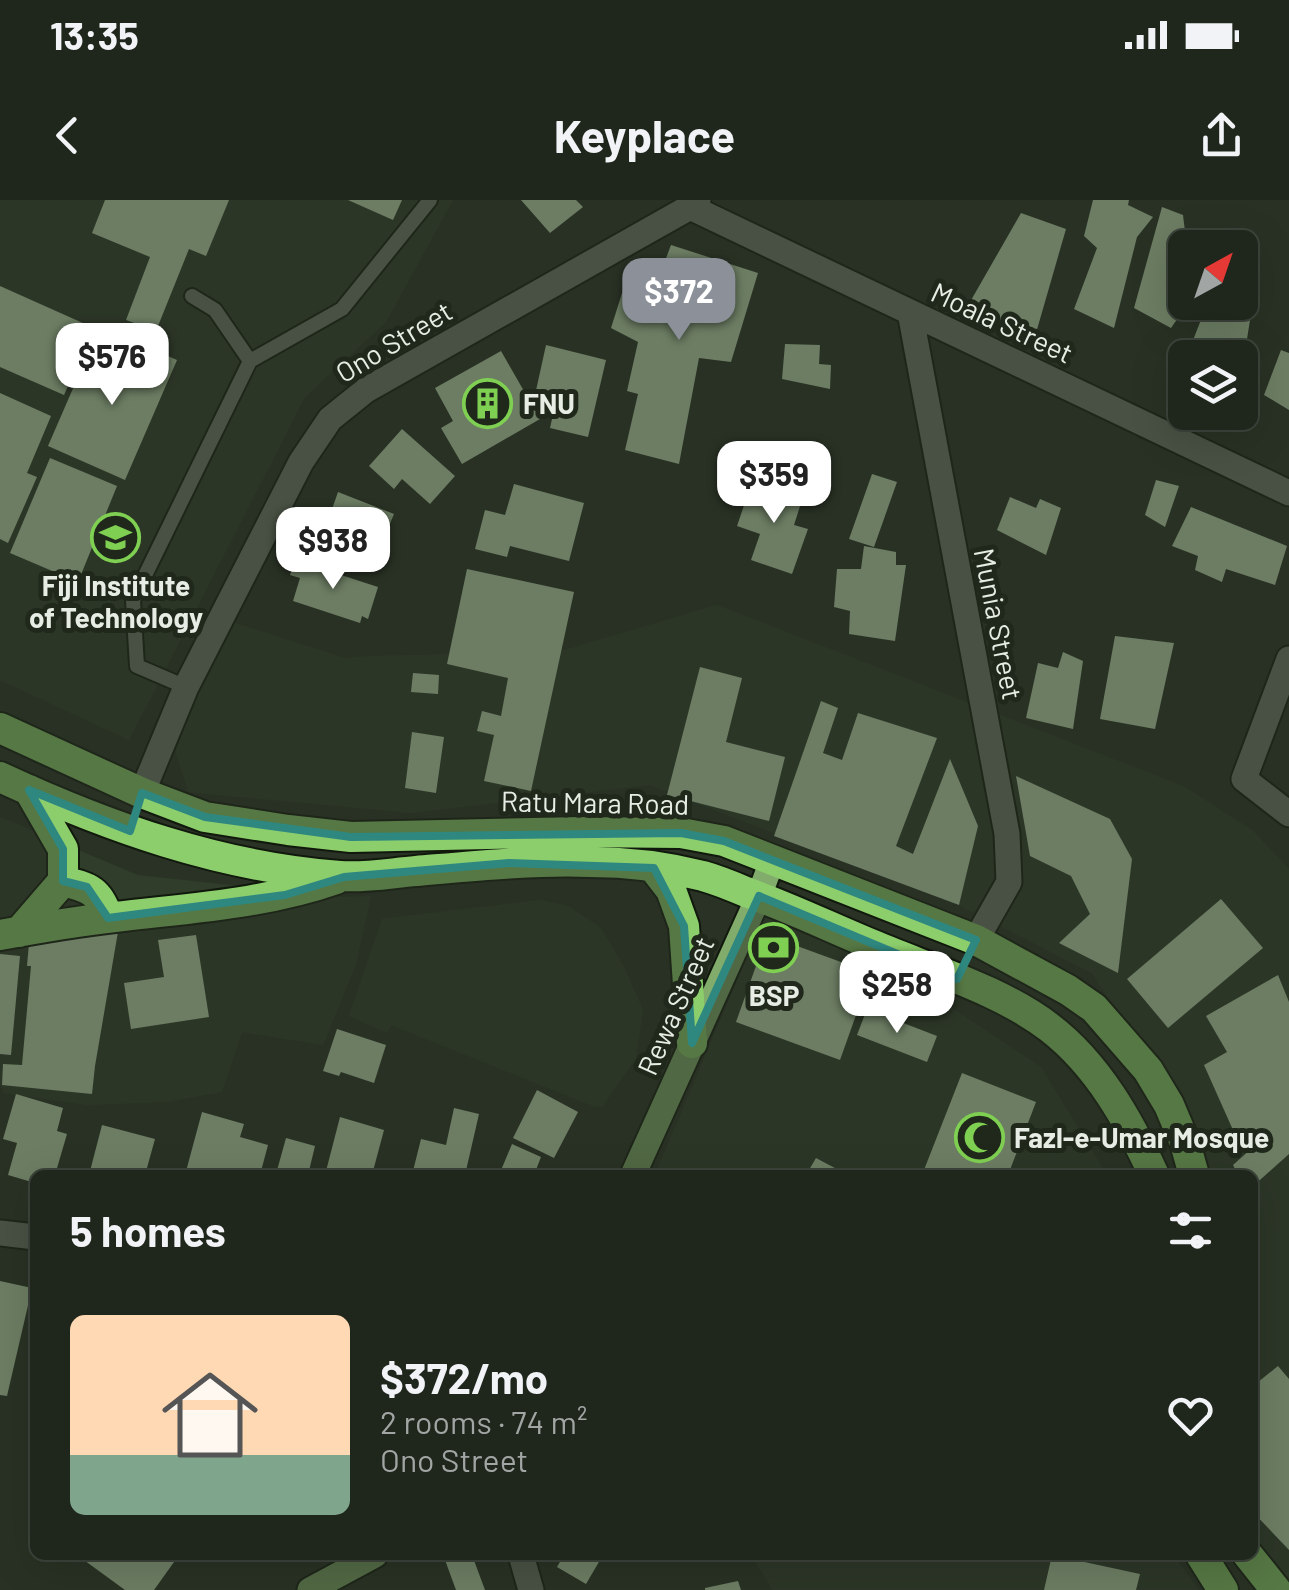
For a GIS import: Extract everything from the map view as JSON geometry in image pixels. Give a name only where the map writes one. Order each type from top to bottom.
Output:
[{"type":"highway","name":"Ratu Mara Road","points":[[0,728],[142,793],[205,817],[351,836],[681,833],[724,842],[976,940],[1094,1008],[1148,1070],[1169,1105],[1193,1170]]},
{"type":"highway","points":[[0,777],[186,850],[232,862],[344,877]]},
{"type":"highway","points":[[9,933],[63,881],[63,849],[29,790]]},
{"type":"highway","points":[[130,831],[142,793]]},
{"type":"highway","points":[[9,933],[284,895],[344,877],[509,863],[592,862],[704,876],[957,979],[1048,1026],[1080,1054],[1112,1097],[1152,1170]]},
{"type":"highway","points":[[654,868],[671,890],[684,926],[692,1043]]},
{"type":"highway","points":[[63,881],[86,887],[103,900],[108,918]]},
{"type":"highway","points":[[957,979],[976,940]]},
{"type":"highway","points":[[1204,1560],[1222,1590]]},
{"type":"highway","points":[[1252,1560],[1276,1590]]},
{"type":"main road","name":"Rewa Street","points":[[634,1170],[772,861]]},
{"type":"main road","points":[[310,1590],[366,1560]]},
{"type":"street","name":"Moala Street","points":[[694,204],[1289,493]]},
{"type":"street","name":"Ono Street","points":[[142,793],[186,688],[301,462],[330,419],[366,390],[694,204]]},
{"type":"street","name":"Munia Street","points":[[910,312],[1007,834],[1009,882],[976,940]]},
{"type":"street","points":[[1289,660],[1244,779],[1289,814]]},
{"type":"street","points":[[0,1233],[30,1237]]},
{"type":"street","points":[[522,1560],[531,1590]]},
{"type":"lane","points":[[186,688],[137,666],[133,600],[250,361],[342,308],[430,200]]},
{"type":"lane","points":[[192,296],[215,310],[250,361]]},
{"type":"highlighted area","points":[[29,790],[130,831],[142,793],[205,817],[351,837],[681,833],[724,841],[976,940],[957,979],[759,896],[692,1043],[684,926],[654,868],[509,863],[344,877],[285,895],[108,918],[87,887],[63,881],[63,849]]},
{"type":"shaded area","name":"Fiji Institute of Technology","points":[[0,200],[453,200],[386,322],[305,397],[129,740],[0,680]]},
{"type":"shaded area","points":[[717,605],[1183,786],[1252,830],[1289,869],[1289,1586],[1258,1542],[1258,1170],[1201,1170],[1169,1095],[1092,973],[959,905],[650,785],[411,813],[188,792],[173,743],[235,623],[345,658],[558,652]]},
{"type":"shaded area","points":[[0,817],[138,875],[342,897],[371,896],[356,964],[323,1045],[242,1032],[222,1092],[166,1102],[87,1105],[4,1093],[0,1085]]},
{"type":"shaded area","points":[[540,900],[568,906],[601,928],[643,1010],[636,1058],[602,1107],[391,1025],[387,1033],[349,1016],[382,919]]},
{"type":"shaded area","points":[[765,914],[890,967],[1041,1067],[1104,1170],[657,1170]]},
{"type":"shaded area","points":[[754,1560],[1177,1560],[1199,1590],[773,1590]]},
{"type":"building","points":[[105,200],[229,200],[206,256],[189,249],[156,331],[126,320],[150,257],[92,233]]},
{"type":"building","points":[[348,200],[402,200],[393,220]]},
{"type":"building","points":[[521,200],[576,200],[583,207],[550,233]]},
{"type":"building","points":[[1093,200],[1129,200],[1128,205],[1153,217],[1137,237],[1114,328],[1074,309],[1097,248],[1084,236]]},
{"type":"building","points":[[1162,207],[1183,215],[1185,230],[1168,230],[1168,320],[1177,320],[1171,328],[1134,308]]},
{"type":"building","points":[[1021,213],[1066,229],[1034,340],[970,302]]},
{"type":"building","points":[[671,245],[758,273],[731,362],[699,358],[679,464],[625,450],[638,394],[627,391],[638,342],[611,328],[623,290],[651,298]]},
{"type":"building","points":[[0,286],[94,328],[64,395],[0,367]]},
{"type":"building","points":[[1201,320],[1250,320],[1247,340],[1193,340]]},
{"type":"building","points":[[135,342],[177,360],[125,480],[48,446],[91,347],[126,362]]},
{"type":"building","points":[[785,344],[820,345],[819,364],[831,365],[830,389],[782,379]]},
{"type":"building","points":[[546,345],[606,360],[588,437],[550,428],[556,401],[535,395]]},
{"type":"building","points":[[1281,350],[1289,353],[1289,410],[1264,395]]},
{"type":"building","name":"FNU","points":[[501,351],[540,419],[462,464],[441,428],[453,421],[435,388]]},
{"type":"building","points":[[0,393],[51,416],[27,473],[37,477],[8,543],[0,539]]},
{"type":"building","points":[[402,429],[455,476],[430,504],[402,479],[394,489],[369,466]]},
{"type":"building","points":[[50,458],[117,486],[78,582],[10,553]]},
{"type":"building","points":[[872,474],[897,482],[874,547],[849,539]]},
{"type":"building","points":[[753,479],[803,497],[794,525],[808,529],[792,574],[751,560],[760,534],[737,526]]},
{"type":"building","points":[[1156,480],[1179,486],[1165,527],[1145,515]]},
{"type":"building","points":[[514,484],[584,503],[569,561],[510,546],[507,557],[475,549],[485,510],[505,515]]},
{"type":"building","points":[[338,492],[394,514],[378,552],[350,543],[347,550],[321,541]]},
{"type":"building","points":[[1010,497],[1036,508],[1040,499],[1061,508],[1046,555],[997,530]]},
{"type":"building","points":[[1191,507],[1287,546],[1275,585],[1226,569],[1222,582],[1195,570],[1198,556],[1172,546]]},
{"type":"building","points":[[864,546],[896,552],[896,565],[906,565],[895,641],[849,634],[850,611],[834,607],[837,569],[861,569]]},
{"type":"building","points":[[295,560],[378,587],[368,619],[362,616],[360,623],[293,601],[300,578],[290,575]]},
{"type":"building","points":[[467,569],[574,592],[531,791],[484,781],[494,735],[477,731],[482,711],[501,716],[508,678],[447,664]]},
{"type":"building","points":[[1115,636],[1174,643],[1155,729],[1100,719]]},
{"type":"building","points":[[1063,652],[1083,661],[1073,729],[1026,718],[1038,663],[1058,668]]},
{"type":"building","points":[[700,667],[742,678],[726,742],[785,757],[769,821],[667,795]]},
{"type":"building","points":[[413,673],[439,675],[438,694],[411,692]]},
{"type":"building","points":[[821,701],[838,708],[823,753],[842,760],[858,713],[937,738],[896,846],[913,854],[950,759],[978,826],[959,905],[774,836]]},
{"type":"building","points":[[412,732],[444,737],[436,793],[405,788]]},
{"type":"building","points":[[1016,776],[1110,819],[1132,859],[1118,973],[1059,943],[1090,914],[1071,876],[1030,856]]},
{"type":"building","points":[[1221,899],[1263,948],[1168,1028],[1127,979]]},
{"type":"building","points":[[119,926],[92,1094],[2,1085],[3,1064],[22,1065],[31,966],[27,966],[29,943]]},
{"type":"building","points":[[196,935],[209,1017],[131,1029],[124,983],[164,977],[158,940]]},
{"type":"building","points":[[767,935],[871,973],[840,1060],[736,1022]]},
{"type":"building","points":[[0,954],[20,956],[11,1055],[0,1054]]},
{"type":"building","points":[[1278,975],[1289,1002],[1289,1154],[1258,1182],[1258,1170],[1236,1170],[1233,1165],[1252,1148],[1244,1128],[1233,1130],[1204,1065],[1227,1052],[1206,1016]]},
{"type":"building","points":[[867,1009],[937,1036],[927,1062],[857,1035]]},
{"type":"building","points":[[337,1029],[386,1045],[374,1083],[341,1072],[339,1076],[323,1071]]},
{"type":"building","name":"Fazl-e-Umar Mosque","points":[[962,1073],[1036,1102],[1010,1170],[924,1170]]},
{"type":"building","points":[[537,1090],[578,1112],[554,1158],[513,1138]]},
{"type":"building","points":[[16,1094],[63,1108],[57,1131],[67,1134],[56,1170],[30,1170],[30,1182],[8,1175],[17,1143],[3,1139]]},
{"type":"building","points":[[454,1108],[479,1114],[466,1170],[413,1170],[421,1139],[446,1145]]},
{"type":"building","points":[[202,1112],[244,1124],[240,1137],[268,1145],[261,1170],[186,1170]]},
{"type":"building","points":[[340,1117],[384,1130],[373,1170],[326,1170]]},
{"type":"building","points":[[102,1125],[155,1139],[146,1170],[90,1170]]},
{"type":"building","points":[[286,1138],[315,1146],[309,1170],[277,1170]]},
{"type":"building","points":[[512,1144],[541,1157],[536,1170],[501,1170]]},
{"type":"building","points":[[816,1158],[839,1170],[809,1170]]},
{"type":"building","points":[[0,1281],[30,1288],[30,1297],[7,1396],[0,1395]]},
{"type":"building","points":[[1278,1366],[1289,1379],[1289,1550],[1258,1517],[1258,1382]]},
{"type":"building","points":[[84,1560],[175,1560],[154,1590],[125,1590]]},
{"type":"building","points":[[445,1560],[474,1560],[485,1590],[456,1590]]},
{"type":"building","points":[[561,1560],[600,1560],[586,1584],[557,1567]]},
{"type":"building","points":[[1051,1560],[1075,1560],[1140,1574],[1136,1590],[1044,1590]]},
{"type":"building","points":[[738,1581],[741,1590],[705,1590],[705,1588]]},
{"type":"place","name":"FNU","points":[[488,404]]},
{"type":"place","name":"Fiji Institute of Technology","points":[[116,538]]},
{"type":"place","name":"BSP","points":[[774,948]]},
{"type":"place","name":"Fazl-e-Umar Mosque","points":[[979,1138]]}]
